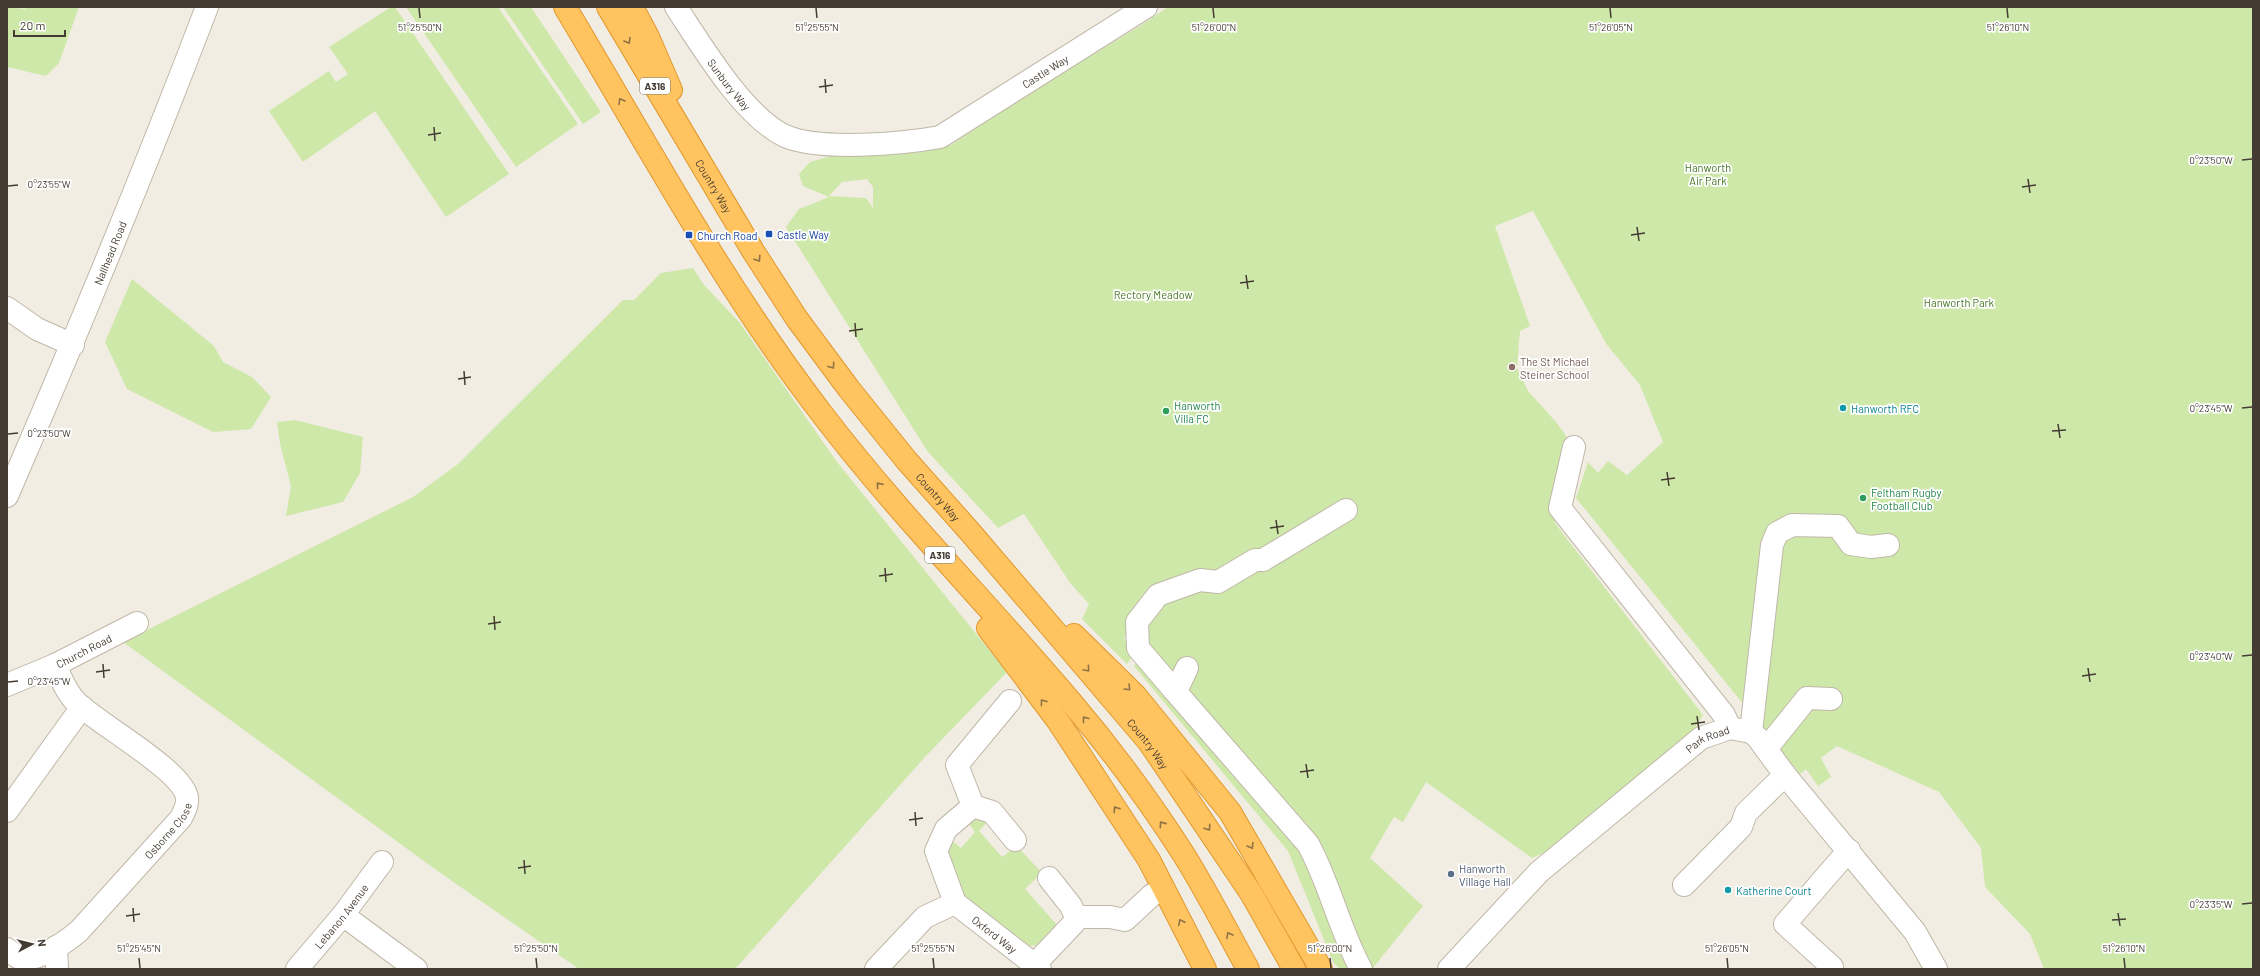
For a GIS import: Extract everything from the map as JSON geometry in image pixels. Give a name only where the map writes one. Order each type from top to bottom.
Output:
[{"type":"highway","name":"A316","points":[[565,7],[707,245],[765,336],[822,414],[898,508],[1072,703],[1125,771],[1184,856],[1248,969]]},
{"type":"highway","name":"Country Way","points":[[608,7],[752,251],[797,319],[849,389],[907,461],[971,533],[1149,742],[1251,893],[1294,969]]},
{"type":"highway","points":[[632,7],[648,37],[702,165]]},
{"type":"highway","points":[[898,508],[1062,728],[1149,860],[1205,969]]},
{"type":"highway","points":[[971,533],[1136,695],[1164,727],[1230,812],[1321,969]]},
{"type":"street","name":"Nallhead Road","points":[[7,496],[73,345],[157,139],[207,7]]},
{"type":"street","name":"Sunbury Way","points":[[676,7],[712,61],[746,103],[768,126],[784,136],[801,142]]},
{"type":"street","name":"Castle Way","points":[[801,142],[839,144],[917,141],[940,137],[1146,7]]},
{"type":"street","points":[[7,308],[37,329],[73,345]]},
{"type":"street","points":[[1574,447],[1560,508],[1724,715],[1766,749],[1785,775],[1849,850],[1915,932],[1936,969]]},
{"type":"street","points":[[1346,510],[1263,560],[1255,560],[1218,582],[1200,580],[1158,595],[1136,622],[1138,648],[1308,844],[1321,868],[1347,943],[1361,969]]},
{"type":"street","points":[[1741,730],[1772,545],[1777,533],[1792,525],[1838,526],[1851,544],[1871,547],[1888,545]]},
{"type":"street","name":"Church Road","points":[[7,685],[55,665],[137,623]]},
{"type":"street","name":"Osborne Close","points":[[47,952],[67,942],[84,926],[181,818],[186,807],[187,798],[176,778],[82,707],[69,693],[55,665]]},
{"type":"street","points":[[1174,690],[1178,687],[1187,668]]},
{"type":"street","points":[[1766,749],[1807,698],[1831,699]]},
{"type":"street","points":[[973,806],[956,764],[1010,701]]},
{"type":"street","points":[[7,810],[82,707]]},
{"type":"street","name":"Park Road","points":[[1449,969],[1539,872],[1701,738],[1719,730],[1741,730]]},
{"type":"street","points":[[1684,885],[1741,827],[1746,813],[1785,775]]},
{"type":"street","points":[[973,806],[992,812],[1015,840]]},
{"type":"street","points":[[876,969],[925,917],[955,903],[936,851],[946,829],[973,806]]},
{"type":"street","points":[[1832,967],[1785,924],[1849,850]]},
{"type":"street","name":"Lebanon Avenue","points":[[297,969],[343,915],[382,862]]},
{"type":"street","points":[[1049,878],[1071,906],[1076,917],[1110,917],[1125,920],[1152,895]]},
{"type":"street","name":"Oxford Way","points":[[955,903],[1037,966],[1074,923],[1076,917]]},
{"type":"street","points":[[343,915],[416,969]]},
{"type":"street","points":[[7,949],[20,958],[47,952],[57,969]]},
{"type":"green space","points":[[7,7],[25,9],[27,7],[79,7],[59,63],[46,76],[7,67]]},
{"type":"green space","points":[[391,7],[395,7],[509,174],[446,217],[375,111],[303,162],[269,111],[329,71],[336,82],[348,74],[329,47]]},
{"type":"green space","points":[[406,7],[498,7],[578,124],[516,167]]},
{"type":"green space","points":[[503,7],[531,7],[601,112],[583,124]]},
{"type":"green space","points":[[1168,7],[2253,7],[2253,969],[2044,969],[2030,934],[1985,887],[1981,848],[1939,792],[1837,746],[1821,758],[1831,777],[1818,786],[1806,769],[1800,774],[1576,498],[1588,462],[1598,473],[1608,461],[1627,475],[1663,442],[1640,385],[1607,345],[1533,211],[1495,226],[1530,326],[1520,331],[1517,368],[1528,391],[1556,422],[1574,447],[1567,516],[1554,522],[1703,715],[1693,732],[1550,850],[1532,858],[1426,782],[1403,822],[1394,817],[1370,858],[1423,906],[1372,969],[1340,969],[1333,962],[1288,851],[1134,666],[1145,651],[1128,632],[1124,639],[1134,654],[1127,664],[1082,619],[1089,604],[1071,584],[1024,514],[998,528],[928,452],[786,227],[799,209],[829,197],[803,186],[799,174],[810,162],[871,145],[915,153],[951,145],[1018,100],[1140,26]],"holes":[[[867,179],[873,187],[873,208],[866,198],[829,196],[842,182]]]},
{"type":"green space","points":[[693,268],[704,285],[740,323],[837,462],[1007,672],[926,756],[735,969],[579,969],[439,872],[123,642],[413,497],[458,464],[623,300],[634,300],[661,273]]},
{"type":"green space","points":[[132,279],[214,346],[223,362],[252,377],[271,397],[251,429],[213,432],[127,389],[105,342]]},
{"type":"green space","points":[[295,420],[363,437],[360,473],[343,502],[286,516],[291,486],[280,444],[277,422]]},
{"type":"green space","points":[[978,816],[988,821],[979,831],[1002,857],[1017,846],[1042,873],[1025,889],[1058,926],[1037,945],[1028,946],[962,894],[947,849],[950,839],[961,848],[975,832],[966,819]]},
{"type":"place","name":"Castle Way","points":[[769,234]]},
{"type":"place","name":"Church Road","points":[[689,235]]},
{"type":"place","name":"The St Michael Steiner School","points":[[1512,367]]},
{"type":"place","name":"Hanworth RFC","points":[[1843,408]]},
{"type":"place","name":"Hanworth Villa FC","points":[[1166,411]]},
{"type":"place","name":"Feltham Rugby Football Club","points":[[1863,498]]},
{"type":"place","name":"Hanworth Village Hall","points":[[1451,874]]},
{"type":"place","name":"Katherine Court","points":[[1728,890]]},
{"type":"park label","name":"Hanworth Air Park","points":[[1708,173]]},
{"type":"park label","name":"Rectory Meadow","points":[[1153,294]]},
{"type":"park label","name":"Hanworth Park","points":[[1959,302]]}]
